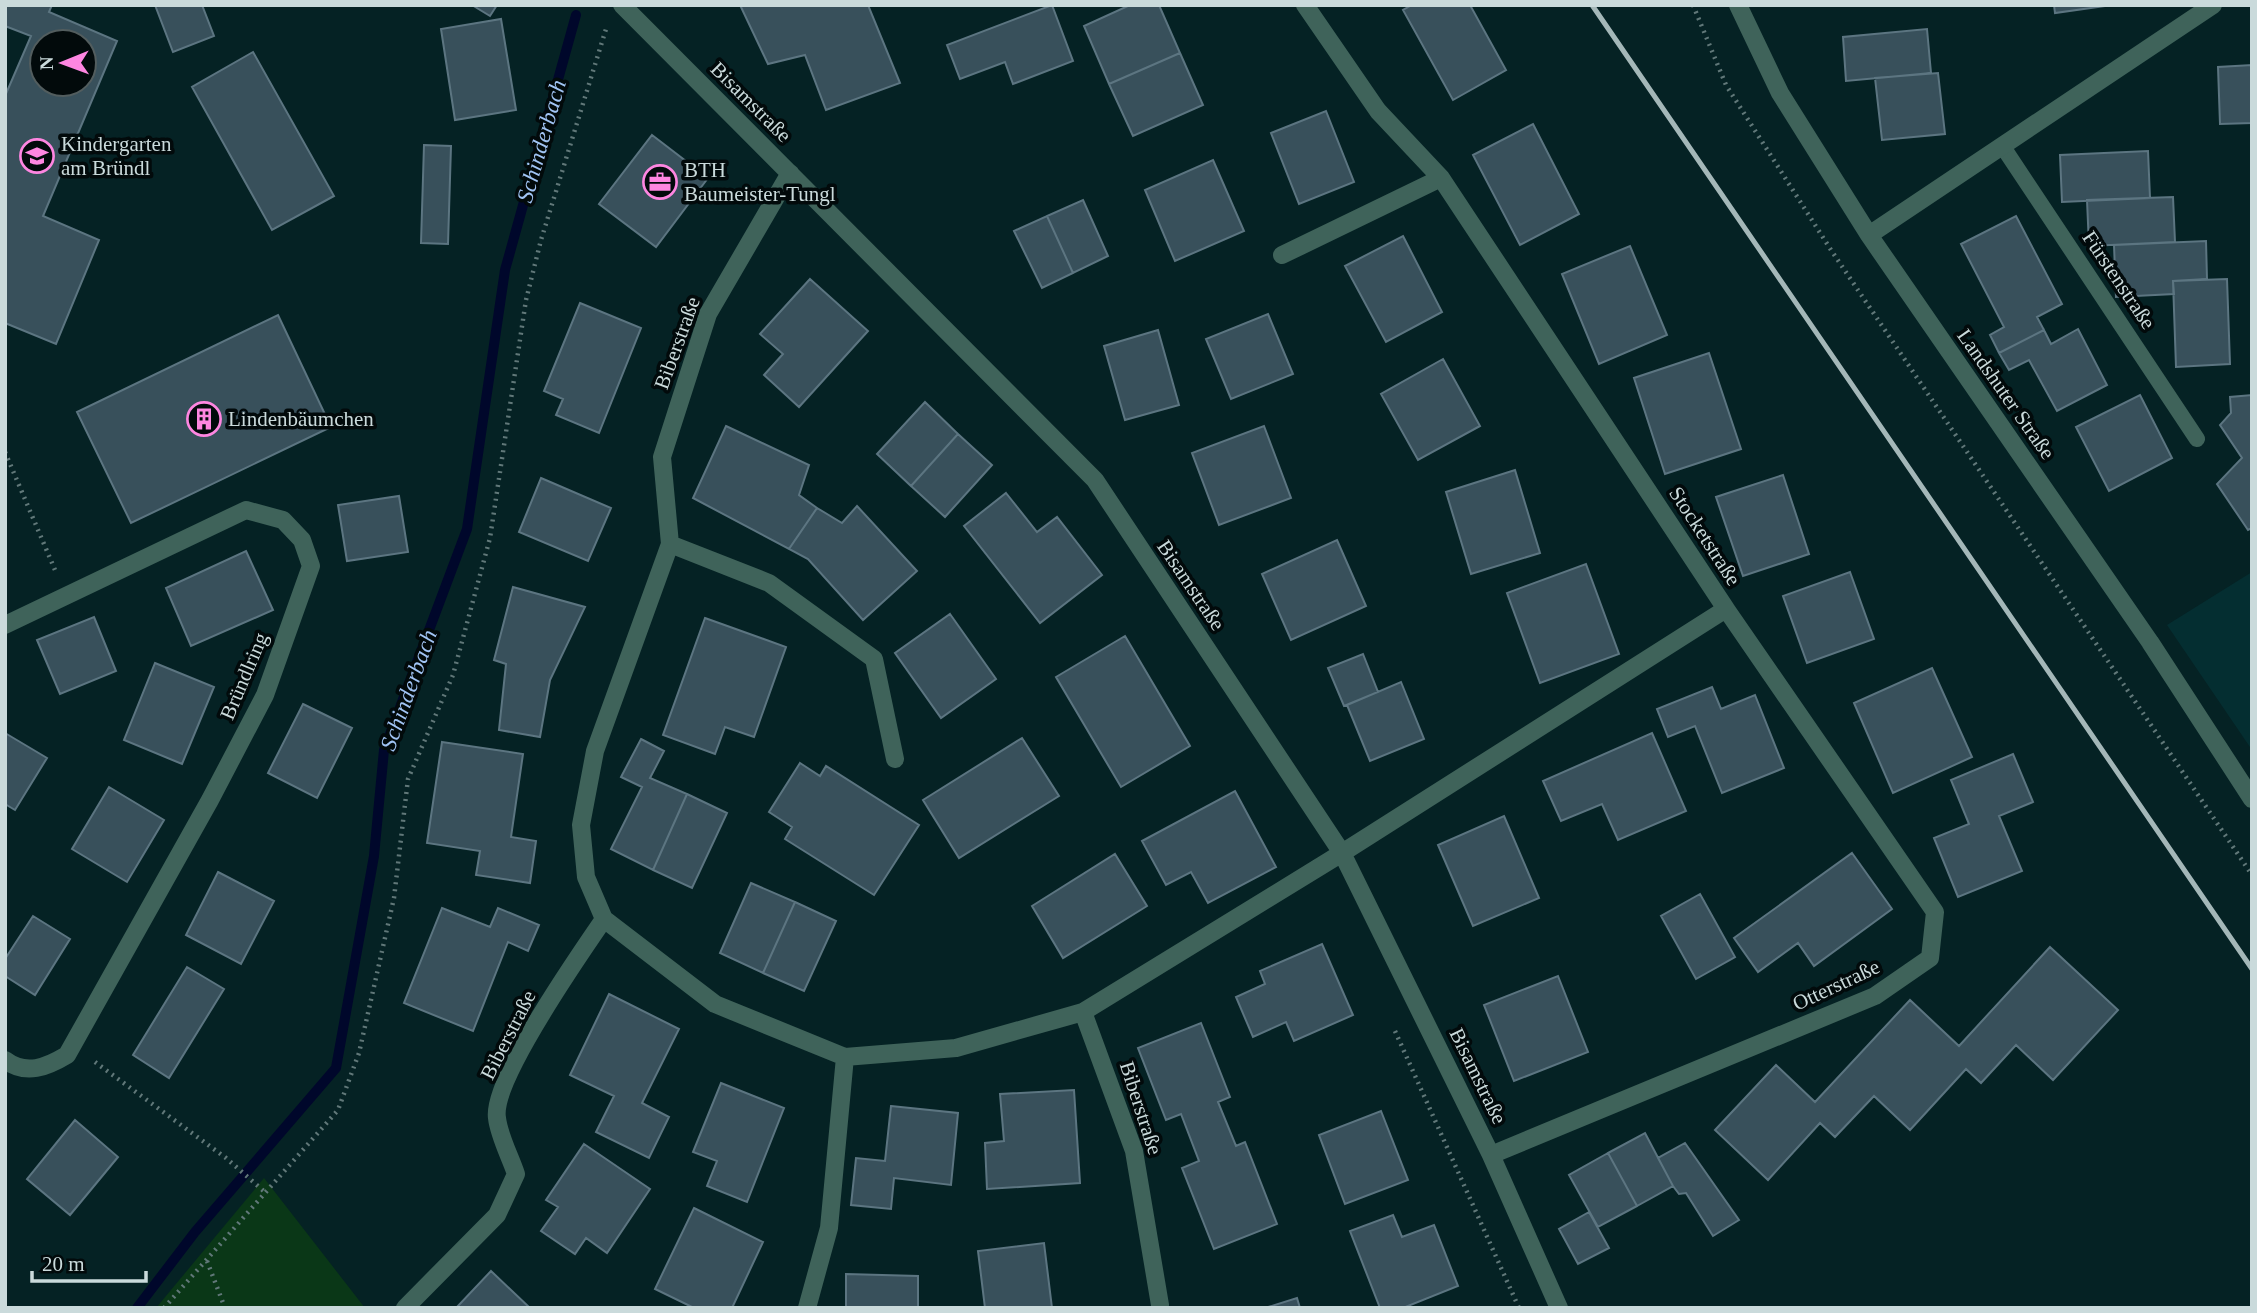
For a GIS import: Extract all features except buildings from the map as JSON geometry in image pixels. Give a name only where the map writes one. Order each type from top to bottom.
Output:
[{"type":"street","name":"Bisamstraße","points":[[622,5],[1095,480],[1342,853],[1491,1155],[1559,1308]]},
{"type":"street","name":"Stocketstraße","points":[[1305,5],[1378,111],[1441,178],[1726,609],[1342,853]]},
{"type":"street","name":"Landshuter Straße","points":[[1738,5],[1780,93],[1869,235],[2150,642],[2252,799]]},
{"type":"street","points":[[1869,235],[2213,5]]},
{"type":"street","name":"Biberstraße","points":[[790,173],[708,314],[662,457],[670,544],[595,751],[581,825],[586,877],[604,919],[715,1004],[845,1057],[957,1048],[1083,1012],[1342,853]]},
{"type":"street","points":[[1282,255],[1441,178]]},
{"type":"street","name":"Bründlring","points":[[5,625],[246,510],[283,520],[302,540],[311,566],[265,695],[67,1055],[47,1067],[31,1069],[5,1060]]},
{"type":"street","points":[[670,544],[769,583],[874,659],[895,759]]},
{"type":"street","name":"Otterstraße","points":[[1491,1155],[1875,996],[1930,958],[1935,912],[1726,609]]},
{"type":"street","name":"Biberstraße","points":[[405,1308],[497,1215],[516,1174],[496,1116],[504,1085],[559,986],[604,919]]},
{"type":"street","name":"Biberstraße","points":[[1083,1012],[1134,1151],[1160,1305]]},
{"type":"street","points":[[807,1308],[829,1228],[845,1057]]},
{"type":"lane","name":"Fürstenstraße","points":[[2003,147],[2197,439]]},
{"type":"path","points":[[1693,5],[1726,85],[1831,250],[2252,875]]},
{"type":"path","points":[[600,17],[606,29],[616,38]]},
{"type":"path","points":[[164,1308],[267,1194],[338,1110],[359,1053],[394,898],[408,779],[453,675],[490,538],[526,300],[541,240],[606,29]]},
{"type":"path","points":[[5,452],[66,596]]},
{"type":"path","points":[[1393,1027],[1519,1308]]},
{"type":"path","points":[[72,1045],[226,1158],[267,1194]]},
{"type":"path","points":[[207,1261],[225,1308]]},
{"type":"shaded area","points":[[2252,572],[2252,750],[2167,625]]},
{"type":"green space","points":[[264,1178],[365,1308],[156,1308]]},
{"type":"waterway","name":"Schinderbach","points":[[137,1308],[195,1232],[336,1068],[374,856],[384,750],[467,529],[505,270],[576,15]]},
{"type":"railway","points":[[1592,5],[2252,969]]},
{"type":"place","name":"Kindergarten am Bründl","points":[[37,156]]},
{"type":"place","name":"BTH Baumeister-Tungl","points":[[660,182]]},
{"type":"place","name":"Lindenbäumchen","points":[[204,419]]}]
